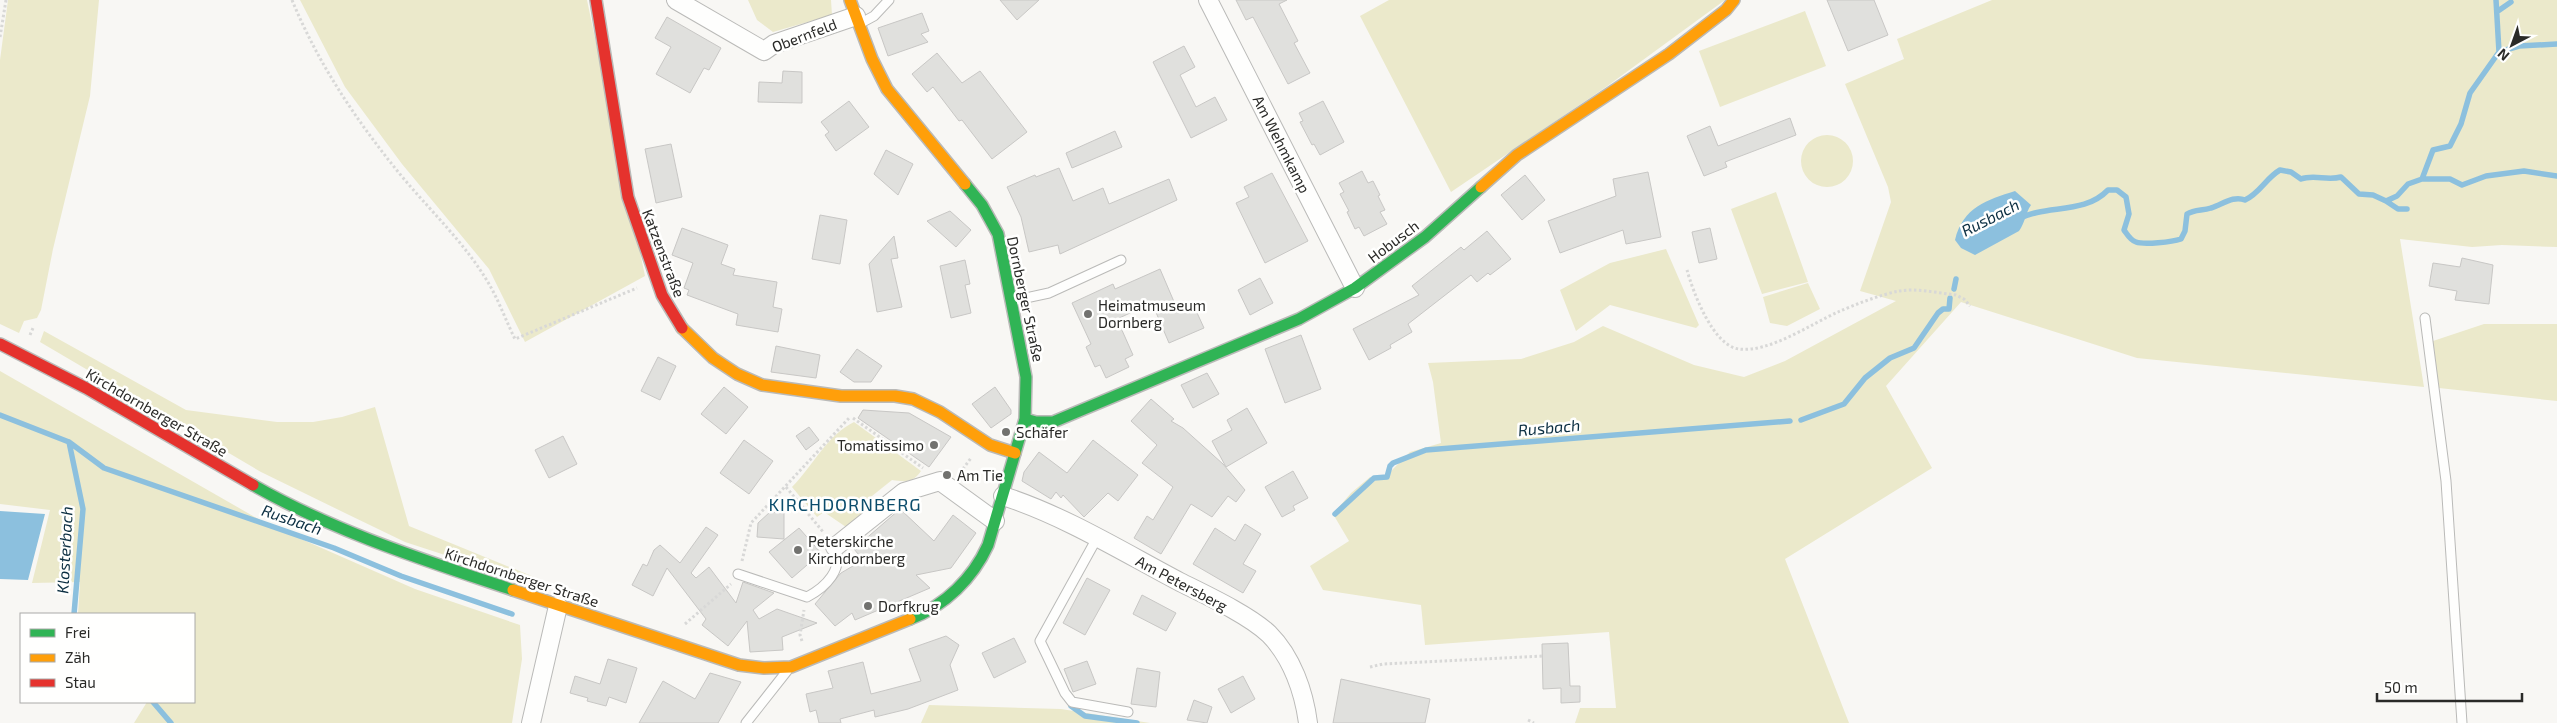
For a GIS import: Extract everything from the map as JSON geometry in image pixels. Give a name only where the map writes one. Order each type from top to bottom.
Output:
[{"type":"street","name":"Katzenstraße","points":[[596,0],[628,197],[662,295],[676,320],[713,358],[738,374],[762,385],[852,396],[895,396],[913,399],[940,412],[983,441],[1015,453]]},
{"type":"street","name":"Obernfeld","points":[[676,0],[764,51],[774,44],[855,13]]},
{"type":"street","name":"Am Wehmkamp","points":[[1208,0],[1355,288]]},
{"type":"street","name":"Hobusch","points":[[1025,419],[1036,422],[1053,422],[1299,319],[1355,288],[1424,237],[1517,155],[1670,54],[1726,10],[1734,0]]},
{"type":"street","name":"Dornberger Straße","points":[[855,13],[872,59],[887,89],[982,205],[998,234],[1026,377],[1027,397],[1025,419],[1003,496]]},
{"type":"street","name":"Kirchdornberger Straße","points":[[0,344],[86,388],[283,502],[402,553],[739,665],[764,668],[791,666],[914,618],[941,603],[968,578],[980,562],[1003,496]]},
{"type":"street","points":[[836,547],[904,492],[944,484],[995,521]]},
{"type":"street","name":"Am Petersberg","points":[[1003,496],[1039,509],[1097,538],[1228,607],[1268,634],[1291,664],[1306,705],[1308,723]]},
{"type":"street","points":[[532,723],[558,606]]},
{"type":"lane","points":[[855,13],[874,16],[890,0]]},
{"type":"lane","points":[[1012,301],[1049,293],[1121,260]]},
{"type":"lane","points":[[2425,318],[2446,480],[2462,723]]},
{"type":"lane","points":[[1097,538],[1040,641],[1065,693],[1072,702],[1128,712]]},
{"type":"lane","points":[[738,574],[807,597],[834,574],[838,565],[836,547]]},
{"type":"lane","points":[[746,723],[791,666]]},
{"type":"path","points":[[0,36],[6,0]]},
{"type":"path","points":[[292,0],[304,29],[346,102],[395,169],[457,240],[489,284],[515,339],[624,292],[641,287]]},
{"type":"path","points":[[1687,270],[1700,305],[1717,334],[1725,343],[1738,349],[1768,344],[1839,312],[1899,291],[1956,295],[1964,299],[1970,306]]},
{"type":"path","points":[[666,641],[737,580],[751,523],[851,416],[852,396]]},
{"type":"path","points":[[855,419],[944,484],[983,441]]},
{"type":"path","points":[[786,487],[836,547]]},
{"type":"path","points":[[800,635],[806,601]]},
{"type":"path","points":[[1370,667],[1383,664],[1542,656]]},
{"type":"path","points":[[1528,720],[1534,723]]},
{"type":"shaded area","points":[[8,0],[99,0],[90,96],[53,249],[41,310],[37,318],[24,321],[19,333],[0,324],[0,60]]},
{"type":"shaded area","points":[[300,0],[587,0],[645,276],[525,342],[489,269],[402,164],[345,87]]},
{"type":"shaded area","points":[[748,0],[831,0],[832,15],[773,32],[757,20]]},
{"type":"shaded area","points":[[1389,0],[1725,0],[1606,87],[1451,192],[1360,16]]},
{"type":"shaded area","points":[[1992,0],[2557,0],[2557,247],[2502,245],[2472,247],[2400,239],[2424,387],[2137,358],[1961,302],[1886,386],[1932,468],[1785,559],[1849,723],[1575,723],[1580,708],[1616,708],[1609,632],[1425,645],[1421,605],[1323,590],[1310,566],[1349,541],[1333,514],[1351,493],[1370,477],[1384,478],[1410,452],[1441,443],[1433,382],[1428,363],[1521,359],[1574,342],[1603,326],[1694,365],[1744,377],[1785,361],[1896,301],[1860,291],[1891,202],[1888,187],[1845,84],[1904,59],[1897,39]]},
{"type":"shaded area","points":[[1805,11],[1826,66],[1720,107],[1699,51]]},
{"type":"shaded area","points":[[1822,135],[1832,135],[1841,139],[1849,147],[1853,161],[1849,175],[1841,183],[1832,187],[1822,187],[1813,183],[1805,175],[1801,166],[1801,156],[1805,147],[1813,139]]},
{"type":"shaded area","points":[[1776,192],[1808,282],[1762,294],[1731,209]]},
{"type":"shaded area","points":[[1666,249],[1699,325],[1696,328],[1610,305],[1576,331],[1560,290],[1610,263]]},
{"type":"shaded area","points":[[1808,283],[1820,309],[1787,326],[1770,323],[1763,297]]},
{"type":"shaded area","points":[[2484,324],[2557,324],[2557,401],[2439,388],[2433,341]]},
{"type":"shaded area","points":[[44,331],[186,410],[277,422],[313,422],[342,417],[375,407],[409,526],[539,579],[537,585],[405,542],[261,472],[40,342]]},
{"type":"shaded area","points":[[0,371],[267,524],[415,589],[520,625],[522,659],[512,723],[134,723],[146,703],[195,703],[195,613],[78,613],[80,582],[32,583],[50,510],[0,504]]},
{"type":"shaded area","points":[[854,422],[921,471],[912,480],[892,480],[867,500],[868,509],[846,527],[824,512],[817,517],[792,487],[828,443],[844,428]]},
{"type":"shaded area","points":[[929,705],[1061,709],[1150,723],[921,723]]},
{"type":"water","points":[[2015,191],[2031,205],[2019,231],[1975,255],[1961,248],[1955,240],[1959,229],[1970,212],[1986,202]]},
{"type":"water","points":[[0,511],[45,514],[28,580],[0,579]]},
{"type":"building","points":[[1000,0],[1039,0],[1017,20]]},
{"type":"building","points":[[1236,0],[1287,0],[1279,4],[1298,41],[1294,43],[1310,73],[1288,84],[1253,17],[1246,20]]},
{"type":"building","points":[[1827,0],[1874,0],[1888,35],[1848,51]]},
{"type":"building","points":[[922,13],[929,31],[921,34],[928,42],[888,56],[878,28]]},
{"type":"building","points":[[667,17],[721,48],[709,70],[704,68],[690,93],[656,74],[671,47],[655,38]]},
{"type":"building","points":[[1184,46],[1195,67],[1180,75],[1196,107],[1215,97],[1227,120],[1191,138],[1153,62]]},
{"type":"building","points":[[937,53],[962,83],[980,71],[1027,132],[992,159],[962,120],[959,121],[933,87],[927,92],[912,74]]},
{"type":"building","points":[[783,71],[802,72],[802,103],[758,102],[759,82],[782,83]]},
{"type":"building","points":[[849,101],[869,127],[836,151],[825,135],[829,132],[821,122]]},
{"type":"building","points":[[1323,101],[1344,142],[1320,155],[1314,144],[1312,145],[1300,122],[1303,121],[1299,113]]},
{"type":"building","points":[[1790,118],[1796,135],[1725,162],[1727,167],[1704,176],[1687,136],[1710,126],[1718,146]]},
{"type":"building","points":[[1115,131],[1122,147],[1072,168],[1066,153]]},
{"type":"building","points":[[671,144],[682,197],[656,203],[645,149]]},
{"type":"building","points":[[886,150],[913,164],[898,195],[874,174]]},
{"type":"building","points":[[1059,168],[1073,201],[1103,188],[1109,204],[1169,179],[1177,200],[1060,254],[1058,245],[1029,252],[1021,217],[1007,187],[1035,175],[1036,177]]},
{"type":"building","points":[[1362,171],[1368,183],[1373,181],[1380,195],[1378,196],[1385,210],[1380,212],[1387,224],[1364,236],[1359,227],[1355,229],[1347,212],[1349,211],[1340,194],[1344,192],[1339,183]]},
{"type":"building","points":[[1648,172],[1661,237],[1626,244],[1623,230],[1560,253],[1548,221],[1616,196],[1613,179]]},
{"type":"building","points":[[1272,173],[1308,241],[1265,263],[1236,203],[1249,197],[1244,187]]},
{"type":"building","points":[[1525,175],[1545,200],[1522,220],[1501,195]]},
{"type":"building","points":[[950,211],[971,230],[956,247],[927,221]]},
{"type":"building","points":[[820,215],[847,220],[840,264],[812,259]]},
{"type":"building","points":[[682,228],[728,245],[721,264],[735,269],[733,275],[777,282],[773,307],[782,309],[778,332],[736,325],[738,314],[687,295],[689,290],[684,288],[693,263],[672,255]]},
{"type":"building","points":[[1710,228],[1717,259],[1699,263],[1692,232]]},
{"type":"building","points":[[1487,231],[1511,259],[1477,282],[1471,275],[1408,324],[1412,332],[1390,345],[1391,348],[1369,360],[1353,329],[1419,295],[1412,286],[1461,247],[1464,250]]},
{"type":"building","points":[[894,236],[898,258],[891,259],[902,307],[877,312],[869,264]]},
{"type":"building","points":[[2462,258],[2493,265],[2489,304],[2455,300],[2457,291],[2429,286],[2433,263],[2460,267]]},
{"type":"building","points":[[965,260],[970,284],[965,285],[971,313],[951,318],[940,266]]},
{"type":"building","points":[[1160,269],[1178,311],[1193,304],[1204,328],[1169,343],[1152,303],[1117,319],[1133,355],[1125,359],[1129,367],[1106,378],[1100,365],[1095,367],[1086,347],[1091,344],[1072,303],[1113,284],[1115,289]]},
{"type":"building","points":[[1260,278],[1273,303],[1250,315],[1238,290]]},
{"type":"building","points":[[1301,335],[1321,389],[1285,403],[1265,349]]},
{"type":"building","points":[[776,346],[820,355],[816,378],[771,372]]},
{"type":"building","points":[[857,349],[882,366],[871,382],[854,382],[840,372]]},
{"type":"building","points":[[658,357],[676,366],[660,400],[641,391]]},
{"type":"building","points":[[1207,373],[1219,394],[1193,408],[1181,385]]},
{"type":"building","points":[[724,387],[748,407],[726,434],[701,414]]},
{"type":"building","points":[[995,387],[1011,410],[1011,414],[991,428],[972,404]]},
{"type":"building","points":[[1151,399],[1174,419],[1171,421],[1183,428],[1223,464],[1245,490],[1236,502],[1228,496],[1212,517],[1191,504],[1161,554],[1134,538],[1147,516],[1153,520],[1173,487],[1142,463],[1157,445],[1131,421]]},
{"type":"building","points":[[1247,408],[1267,443],[1226,467],[1212,441],[1232,430],[1227,420]]},
{"type":"building","points":[[863,410],[909,413],[951,437],[929,467],[858,418]]},
{"type":"building","points":[[809,427],[819,440],[806,450],[796,436]]},
{"type":"building","points":[[563,436],[577,464],[549,478],[535,450]]},
{"type":"building","points":[[744,440],[773,461],[749,494],[720,473]]},
{"type":"building","points":[[1093,440],[1138,475],[1118,501],[1108,493],[1084,517],[1063,495],[1061,498],[1056,492],[1051,499],[1022,481],[1024,472],[1039,452],[1067,473]]},
{"type":"building","points":[[1293,471],[1308,498],[1293,506],[1295,510],[1282,517],[1265,487]]},
{"type":"building","points":[[900,509],[934,541],[953,515],[976,533],[951,568],[916,575],[930,588],[855,620],[852,613],[835,626],[815,604],[841,573],[863,560],[854,549]]},
{"type":"building","points":[[770,512],[784,513],[784,539],[757,537],[758,523]]},
{"type":"building","points":[[1245,524],[1261,534],[1243,564],[1256,571],[1243,593],[1193,564],[1215,528],[1235,541]]},
{"type":"building","points":[[706,527],[718,535],[691,573],[696,578],[709,567],[736,603],[743,582],[774,593],[753,610],[759,619],[777,609],[817,623],[782,637],[783,650],[750,652],[747,621],[728,646],[702,625],[706,619],[667,568],[653,596],[632,585],[643,564],[647,566],[654,550],[660,545],[680,563]]},
{"type":"building","points":[[799,528],[821,553],[792,578],[769,552]]},
{"type":"building","points":[[1087,578],[1110,590],[1085,635],[1063,623]]},
{"type":"building","points":[[1142,595],[1176,613],[1166,631],[1133,614]]},
{"type":"building","points":[[946,636],[959,645],[950,665],[958,690],[908,709],[875,717],[874,710],[840,719],[841,723],[819,723],[816,710],[810,712],[806,694],[833,688],[828,671],[863,662],[871,694],[921,681],[909,649]]},
{"type":"building","points":[[1014,638],[1026,662],[994,678],[982,653]]},
{"type":"building","points":[[1568,643],[1570,686],[1580,686],[1580,702],[1561,703],[1561,688],[1543,689],[1542,644]]},
{"type":"building","points":[[608,659],[637,668],[626,703],[609,697],[606,706],[587,701],[588,698],[570,693],[575,676],[600,684]]},
{"type":"building","points":[[1087,661],[1096,684],[1073,692],[1064,669]]},
{"type":"building","points":[[1137,668],[1160,672],[1156,707],[1131,704]]},
{"type":"building","points":[[710,673],[741,682],[718,723],[639,723],[663,681],[695,699]]},
{"type":"building","points":[[1243,676],[1255,699],[1231,713],[1218,689]]},
{"type":"building","points":[[1341,679],[1430,699],[1425,723],[1333,723]]},
{"type":"building","points":[[1194,700],[1212,707],[1207,723],[1187,720]]},
{"type":"waterway","name":"Rusbach","points":[[2422,179],[2433,150],[2450,146],[2461,124],[2470,93],[2499,52],[2496,0]]},
{"type":"waterway","name":"Rusbach","points":[[2498,11],[2511,2]]},
{"type":"waterway","name":"Rusbach","points":[[2499,52],[2519,46],[2557,44]]},
{"type":"waterway","name":"Rusbach","points":[[2018,219],[2029,214],[2088,203],[2108,190],[2117,190],[2126,197],[2129,214],[2124,230],[2129,237],[2140,243],[2158,243],[2181,239],[2185,231],[2187,214],[2236,199],[2245,200],[2280,170],[2291,172],[2301,179],[2341,177],[2359,194],[2373,195],[2386,201],[2397,196],[2408,184],[2422,179],[2450,179],[2462,185],[2486,176],[2524,171],[2557,176]]},
{"type":"waterway","name":"Rusbach","points":[[2386,201],[2398,209],[2407,209]]},
{"type":"waterway","name":"Rusbach","points":[[1954,289],[1956,279]]},
{"type":"waterway","name":"Rusbach","points":[[1801,420],[1844,404],[1865,378],[1890,358],[1914,348],[1938,313],[1943,309],[1949,309],[1950,298]]},
{"type":"waterway","name":"Klosterbach","points":[[0,415],[69,442],[83,509],[74,613]]},
{"type":"waterway","name":"Rusbach","points":[[1335,514],[1374,478],[1387,477],[1390,466],[1393,463],[1426,450],[1790,421]]},
{"type":"waterway","name":"Rusbach","points":[[69,442],[104,468],[334,548],[401,576],[512,614]]},
{"type":"waterway","name":"Klosterbach","points":[[154,703],[171,723]]},
{"type":"waterway","points":[[1071,706],[1085,716],[1137,723]]},
{"type":"traffic: fast","points":[[910,619],[935,607],[946,599],[966,579],[982,557],[988,545],[1025,419],[1026,377],[998,234],[982,205],[965,184]]},
{"type":"traffic: fast","points":[[1025,419],[1036,422],[1053,422],[1299,319],[1355,288],[1425,237],[1481,187]]},
{"type":"traffic: fast","points":[[253,485],[316,517],[380,544],[513,590]]},
{"type":"traffic: slow","points":[[850,0],[872,59],[887,89],[965,184]]},
{"type":"traffic: slow","points":[[1481,187],[1517,155],[1669,54],[1726,10],[1734,0]]},
{"type":"traffic: slow","points":[[682,328],[713,358],[737,374],[762,385],[841,396],[895,396],[913,399],[940,412],[990,445],[1015,453]]},
{"type":"traffic: slow","points":[[513,590],[739,665],[764,668],[791,667],[910,619]]},
{"type":"traffic: jam","points":[[596,0],[628,197],[662,295],[682,328]]},
{"type":"traffic: jam","points":[[0,344],[86,388],[253,485]]},
{"type":"place","name":"Heimatmuseum Dornberg","points":[[1088,314]]},
{"type":"place","name":"Schäfer","points":[[1006,432]]},
{"type":"place","name":"Tomatissimo","points":[[934,445]]},
{"type":"place","name":"Am Tie","points":[[947,475]]},
{"type":"place","name":"Peterskirche Kirchdornberg","points":[[798,550]]},
{"type":"place","name":"Dorfkrug","points":[[868,606]]},
{"type":"district","name":"KIRCHDORNBERG","points":[[845,504]]}]
